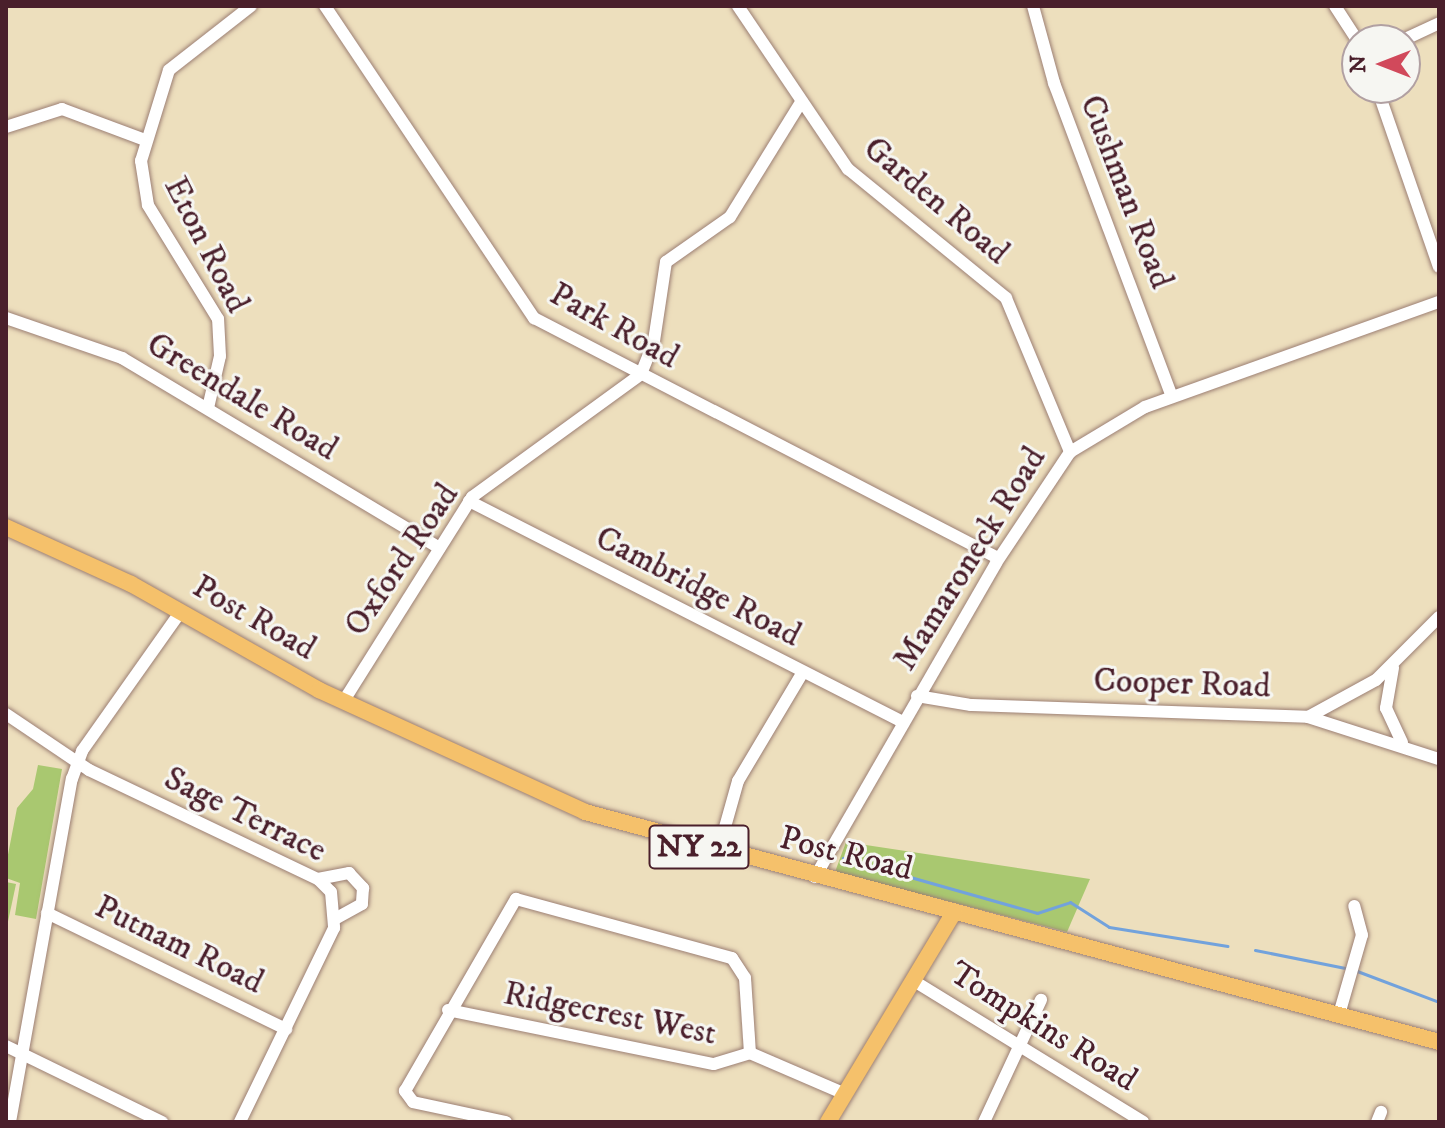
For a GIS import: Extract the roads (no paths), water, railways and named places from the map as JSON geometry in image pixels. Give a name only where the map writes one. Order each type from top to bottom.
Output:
[{"type":"main road","name":"Post Road","points":[[6,527],[181,611],[343,702],[585,812],[718,852],[1340,1011],[1439,1042]]},
{"type":"main road","points":[[828,1122],[954,912]]},
{"type":"street","name":"Eton Road","points":[[208,408],[220,356],[219,322],[143,192],[145,140],[169,70],[251,6]]},
{"type":"street","name":"Park Road","points":[[325,6],[527,312],[998,558]]},
{"type":"street","name":"Garden Road","points":[[738,6],[801,102],[860,180],[1006,298],[1070,452]]},
{"type":"street","name":"Cushman Road","points":[[1033,6],[1055,86],[1172,397]]},
{"type":"street","points":[[1335,6],[1347,24]]},
{"type":"street","points":[[641,374],[654,341],[666,262],[730,217],[801,102]]},
{"type":"street","points":[[1383,104],[1439,267]]},
{"type":"street","points":[[6,127],[62,109],[145,140]]},
{"type":"street","name":"Mamaroneck Road","points":[[815,877],[998,558],[1070,452],[1113,422],[1172,397],[1439,302]]},
{"type":"street","name":"Greendale Road","points":[[6,318],[103,348],[440,548]]},
{"type":"street","name":"Oxford Road","points":[[343,702],[469,501],[641,374]]},
{"type":"street","name":"Cambridge Road","points":[[469,501],[902,722]]},
{"type":"street","points":[[10,1122],[77,763],[181,611]]},
{"type":"street","points":[[1308,717],[1394,665],[1439,617]]},
{"type":"street","points":[[1394,665],[1386,708],[1402,742]]},
{"type":"street","points":[[718,852],[738,781],[803,672]]},
{"type":"street","name":"Cooper Road","points":[[917,696],[971,705],[1308,717],[1402,742],[1439,759]]},
{"type":"street","name":"Sage Terrace","points":[[6,714],[77,763],[318,879],[335,900],[337,918]]},
{"type":"street","points":[[240,1122],[337,918],[362,904],[363,888],[349,873],[318,879]]},
{"type":"street","points":[[506,1122],[406,1096],[448,1010],[516,899],[732,958],[745,978],[750,1053]]},
{"type":"street","points":[[1340,1011],[1349,970],[1362,935],[1354,906]]},
{"type":"street","name":"Putnam Road","points":[[47,913],[286,1029]]},
{"type":"street","name":"Tompkins Road","points":[[914,981],[1143,1122]]},
{"type":"street","points":[[984,1122],[1041,1000]]},
{"type":"street","name":"Ridgecrest West","points":[[448,1010],[714,1064],[750,1053],[845,1094]]},
{"type":"street","points":[[6,1046],[162,1122]]},
{"type":"waterway","points":[[843,858],[1037,913],[1070,902],[1109,927],[1227,946]]},
{"type":"waterway","points":[[1255,950],[1350,969]]},
{"type":"waterway","points":[[1357,971],[1439,1002]]}]
